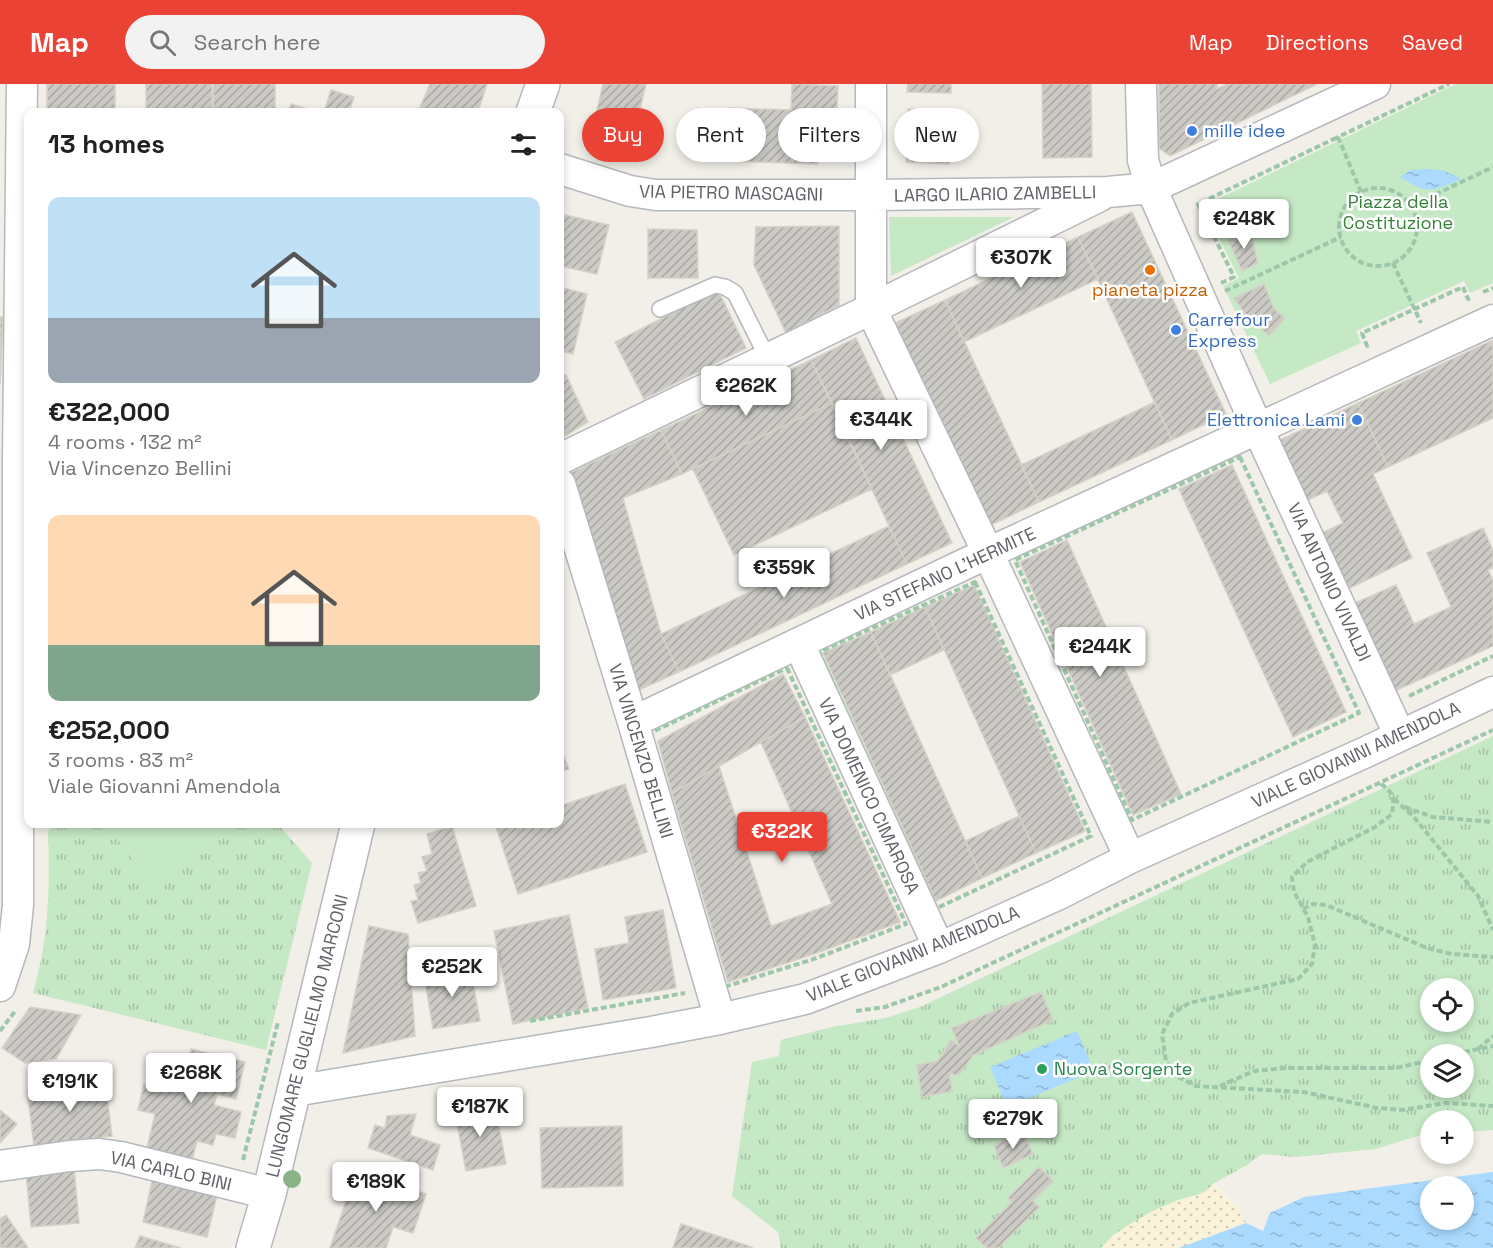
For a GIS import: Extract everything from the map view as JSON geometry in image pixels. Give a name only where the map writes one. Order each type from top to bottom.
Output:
[{"type":"street","points":[[534,108],[543,84]]},
{"type":"street","points":[[871,84],[871,309],[1130,858]]},
{"type":"street","points":[[1141,84],[1143,160],[1151,188],[1258,429],[1493,320]]},
{"type":"street","points":[[1108,192],[1151,188],[1375,84]]},
{"type":"street","points":[[14,95],[24,203]]},
{"type":"street","name":"VIA PIETRO MASCAGNI","points":[[564,170],[630,191],[656,195],[870,195]]},
{"type":"street","name":"LARGO ILARIO ZAMBELLI","points":[[870,195],[1108,192]]},
{"type":"street","name":"LARGO ILARIO ZAMBELLI","points":[[564,457],[1108,192]]},
{"type":"street","points":[[0,986],[14,944],[18,905],[16,782],[9,705],[24,241]]},
{"type":"street","name":"VIA STEFANO L'HERMITE","points":[[633,723],[988,553],[1258,429]]},
{"type":"street","name":"VIA ANTONIO VIVALDI","points":[[1258,429],[1400,736]]},
{"type":"street","name":"VIA VINCENZO BELLINI","points":[[564,497],[720,1019]]},
{"type":"street","name":"VIA DOMENICO CIMAROSA","points":[[799,644],[939,948]]},
{"type":"street","name":"VIALE GIOVANNI AMENDOLA","points":[[294,1091],[720,1019],[805,999],[939,948],[1493,692]]},
{"type":"street","name":"LUNGOMARE GUGLIELMO MARCONI","points":[[253,1248],[269,1194],[357,828]]},
{"type":"street","name":"VIA CARLO BINI","points":[[0,1166],[99,1154],[121,1157],[269,1194]]},
{"type":"lane","points":[[660,309],[715,285],[725,287],[735,292],[768,359]]},
{"type":"path","points":[[1234,277],[1198,204],[1449,84]]},
{"type":"path","points":[[1338,137],[1361,192]]},
{"type":"path","points":[[1411,206],[1493,167]]},
{"type":"path","points":[[1372,188],[1394,191],[1404,197],[1411,206],[1416,216],[1416,239],[1403,257],[1382,266],[1361,262],[1352,255],[1341,237],[1339,226],[1346,206],[1361,192],[1372,188]]},
{"type":"path","points":[[1222,292],[1341,237]]},
{"type":"path","points":[[1393,263],[1432,348]]},
{"type":"path","points":[[1356,351],[1367,346],[1362,333],[1414,309],[1463,287],[1468,299],[1493,288]]},
{"type":"path","points":[[1240,457],[1359,713],[1132,820],[1015,560],[1240,457]]},
{"type":"path","points":[[975,582],[1091,837],[935,909],[819,652],[975,582]]},
{"type":"path","points":[[787,668],[906,924],[812,960],[724,987],[648,734],[787,668]]},
{"type":"path","points":[[848,1012],[885,1008],[941,987],[1493,730]]},
{"type":"path","points":[[1381,784],[1390,790],[1394,799],[1413,816],[1478,896],[1493,930]]},
{"type":"path","points":[[1394,799],[1392,814],[1375,827],[1307,862],[1292,877],[1294,892],[1308,917],[1316,945],[1312,964],[1298,979],[1189,1003],[1172,1014],[1162,1034],[1166,1061],[1178,1077],[1196,1086],[1304,1092],[1377,1108],[1403,1110],[1446,1103],[1493,1106]]},
{"type":"path","points":[[1401,805],[1433,817],[1493,822]]},
{"type":"path","points":[[1303,909],[1313,904],[1326,905],[1427,948],[1452,954],[1493,957]]},
{"type":"path","points":[[526,1022],[688,993]]},
{"type":"path","points":[[1477,1049],[1493,1036]]},
{"type":"path","points":[[1474,1050],[1493,1046]]},
{"type":"path","points":[[1219,1087],[1254,1071],[1285,1068],[1396,1068],[1420,1063]]},
{"type":"green space","name":"Piazza della Costituzione","points":[[1456,84],[1493,84],[1493,283],[1470,293],[1464,281],[1356,331],[1361,343],[1270,384],[1223,286],[1239,278],[1203,206]]},
{"type":"green space","points":[[889,217],[1014,217],[891,276]]},
{"type":"green space","points":[[1493,736],[1493,1130],[1474,1131],[1474,1110],[1420,1110],[1420,1135],[1375,1149],[1296,1157],[1262,1154],[1214,1183],[1205,1193],[1178,1200],[1151,1212],[1113,1235],[1101,1248],[781,1248],[778,1232],[732,1196],[752,1062],[779,1056],[781,1040],[832,1027],[886,1018],[920,1007]]},
{"type":"green space","points":[[50,828],[281,828],[312,863],[266,1050],[33,993],[45,933],[49,873],[48,832]]},
{"type":"green space","points":[[111,828],[231,828],[151,886]]},
{"type":"sand","points":[[1214,1183],[1240,1210],[1246,1223],[1179,1248],[1101,1248],[1136,1220],[1167,1205],[1201,1193]]},
{"type":"water","points":[[1411,170],[1445,171],[1461,179],[1430,190],[1418,187],[1400,177]]},
{"type":"water","name":"Nuova Sorgente","points":[[1077,1031],[1094,1071],[1007,1107],[990,1067]]},
{"type":"water","points":[[1493,1172],[1493,1248],[1179,1248],[1246,1223],[1263,1231],[1270,1213],[1304,1197],[1420,1182],[1420,1230],[1474,1230],[1474,1176],[1463,1176]]},
{"type":"building","points":[[47,84],[115,84],[115,108],[47,108]]},
{"type":"building","points":[[146,84],[212,84],[212,108],[146,108]]},
{"type":"building","points":[[214,84],[275,84],[275,108],[213,108]]},
{"type":"building","points":[[430,84],[487,84],[479,108],[420,108]]},
{"type":"building","points":[[603,84],[646,84],[640,108],[597,108]]},
{"type":"building","points":[[792,84],[838,86],[837,108],[791,108]]},
{"type":"building","points":[[908,84],[951,84],[951,93],[907,92]]},
{"type":"building","points":[[1042,84],[1091,84],[1092,157],[1043,158]]},
{"type":"building","points":[[1159,84],[1217,84],[1217,89],[1227,84],[1317,84],[1170,156],[1159,148]]},
{"type":"building","points":[[331,90],[354,97],[350,108],[325,108]]},
{"type":"building","points":[[291,104],[304,108],[290,108]]},
{"type":"building","points":[[766,109],[778,110],[778,162],[818,162],[818,164],[757,162],[766,162]]},
{"type":"building","points":[[906,162],[949,162],[949,164]]},
{"type":"building","points":[[1132,212],[1226,414],[1172,440],[1078,237]]},
{"type":"building","points":[[564,215],[609,225],[597,274],[564,267]]},
{"type":"building","points":[[839,226],[839,305],[786,333],[754,265],[756,227]]},
{"type":"building","points":[[648,229],[697,230],[698,278],[648,278]]},
{"type":"building","points":[[1250,230],[1258,263],[1242,271],[1228,240]]},
{"type":"building","points":[[1078,237],[1098,279],[964,342],[945,300]]},
{"type":"building","points":[[1264,284],[1274,309],[1285,318],[1269,336],[1245,314],[1234,298]]},
{"type":"building","points":[[564,288],[587,294],[573,354],[564,352]]},
{"type":"building","points":[[718,290],[746,348],[644,399],[615,342]]},
{"type":"building","points":[[945,300],[1039,502],[989,526],[895,323]]},
{"type":"building","points":[[0,317],[3,317],[0,385]]},
{"type":"building","points":[[856,338],[952,543],[907,564],[811,360]]},
{"type":"building","points":[[1493,340],[1493,418],[1388,467],[1358,403]]},
{"type":"building","points":[[811,360],[832,403],[682,474],[661,430]]},
{"type":"building","points":[[564,375],[566,375],[588,422],[564,437]]},
{"type":"building","points":[[1155,402],[1172,440],[1039,502],[1021,465]]},
{"type":"building","points":[[832,403],[872,489],[734,555],[693,469]]},
{"type":"building","points":[[1358,403],[1388,467],[1373,474],[1412,558],[1348,589],[1322,533],[1343,523],[1327,491],[1306,501],[1278,441]]},
{"type":"building","points":[[661,430],[682,474],[623,498],[661,634],[679,672],[639,690],[570,473]]},
{"type":"building","points":[[1232,465],[1346,712],[1293,737],[1179,489]]},
{"type":"building","points":[[889,526],[907,564],[679,672],[661,634]]},
{"type":"building","points":[[1483,528],[1493,551],[1493,568],[1488,570],[1493,580],[1493,646],[1395,691],[1355,603],[1396,585],[1414,624],[1451,607],[1427,553]]},
{"type":"building","points":[[1067,540],[1181,794],[1133,815],[1020,562]]},
{"type":"building","points":[[974,585],[1085,831],[1036,853],[925,607]]},
{"type":"building","points":[[925,607],[944,650],[890,675],[871,632]]},
{"type":"building","points":[[871,632],[982,878],[936,901],[823,653]]},
{"type":"building","points":[[783,674],[805,717],[672,793],[658,741]]},
{"type":"building","points":[[805,717],[900,922],[817,953],[728,982],[672,793],[719,766],[771,926],[832,904],[761,742]]},
{"type":"building","points":[[564,756],[569,769],[564,771]]},
{"type":"building","points":[[625,784],[647,852],[518,894],[496,828],[564,828],[564,805]]},
{"type":"building","points":[[1019,816],[1036,853],[982,878],[965,841]]},
{"type":"building","points":[[453,828],[476,906],[418,923],[411,901],[418,900],[414,885],[421,883],[418,873],[427,871],[422,857],[432,854],[427,834]]},
{"type":"building","points":[[663,910],[676,988],[603,1000],[595,949],[629,943],[625,917]]},
{"type":"building","points":[[569,915],[588,1008],[513,1024],[494,931]]},
{"type":"building","points":[[369,926],[408,934],[415,1036],[343,1053]]},
{"type":"building","points":[[470,966],[480,1021],[433,1029],[424,974]]},
{"type":"building","points":[[1041,992],[1053,1020],[973,1055],[959,1075],[949,1074],[952,1091],[922,1097],[917,1065],[938,1061],[951,1040],[959,1046],[952,1028]]},
{"type":"building","points":[[30,1007],[81,1015],[56,1059],[25,1063],[2,1048]]},
{"type":"building","points":[[191,1049],[245,1062],[236,1099],[217,1094],[214,1105],[241,1112],[235,1138],[216,1134],[213,1145],[197,1141],[191,1164],[146,1152],[155,1114],[138,1110],[144,1084],[151,1086],[157,1059],[187,1067]]},
{"type":"building","points":[[105,1080],[112,1136],[34,1146],[27,1090]]},
{"type":"building","points":[[495,1106],[506,1164],[466,1171],[455,1113]]},
{"type":"building","points":[[0,1110],[17,1124],[0,1143]]},
{"type":"building","points":[[416,1114],[410,1135],[440,1145],[433,1170],[368,1148],[375,1125],[385,1128],[387,1116]]},
{"type":"building","points":[[622,1126],[623,1186],[542,1188],[540,1128]]},
{"type":"building","points":[[1023,1132],[1033,1154],[1003,1168],[994,1145]]},
{"type":"building","points":[[74,1167],[79,1223],[31,1227],[26,1172]]},
{"type":"building","points":[[1039,1167],[1053,1181],[1033,1201],[1039,1207],[998,1248],[987,1248],[976,1238],[1012,1202],[1008,1198]]},
{"type":"building","points":[[356,1171],[426,1194],[413,1233],[393,1227],[386,1248],[330,1248]]},
{"type":"building","points":[[153,1177],[218,1191],[207,1237],[143,1222]]},
{"type":"building","points":[[6,1215],[28,1248],[0,1248],[0,1219]]},
{"type":"building","points":[[681,1224],[752,1247],[752,1248],[673,1248]]},
{"type":"building","points":[[140,1236],[181,1248],[135,1248]]},
{"type":"place","name":"mille idee","points":[[1192,131]]},
{"type":"place","name":"pianeta pizza","points":[[1150,270]]},
{"type":"place","name":"Carrefour Express","points":[[1176,330]]},
{"type":"place","name":"Elettronica Lami","points":[[1357,420]]},
{"type":"place","name":"Nuova Sorgente","points":[[1042,1069]]}]
